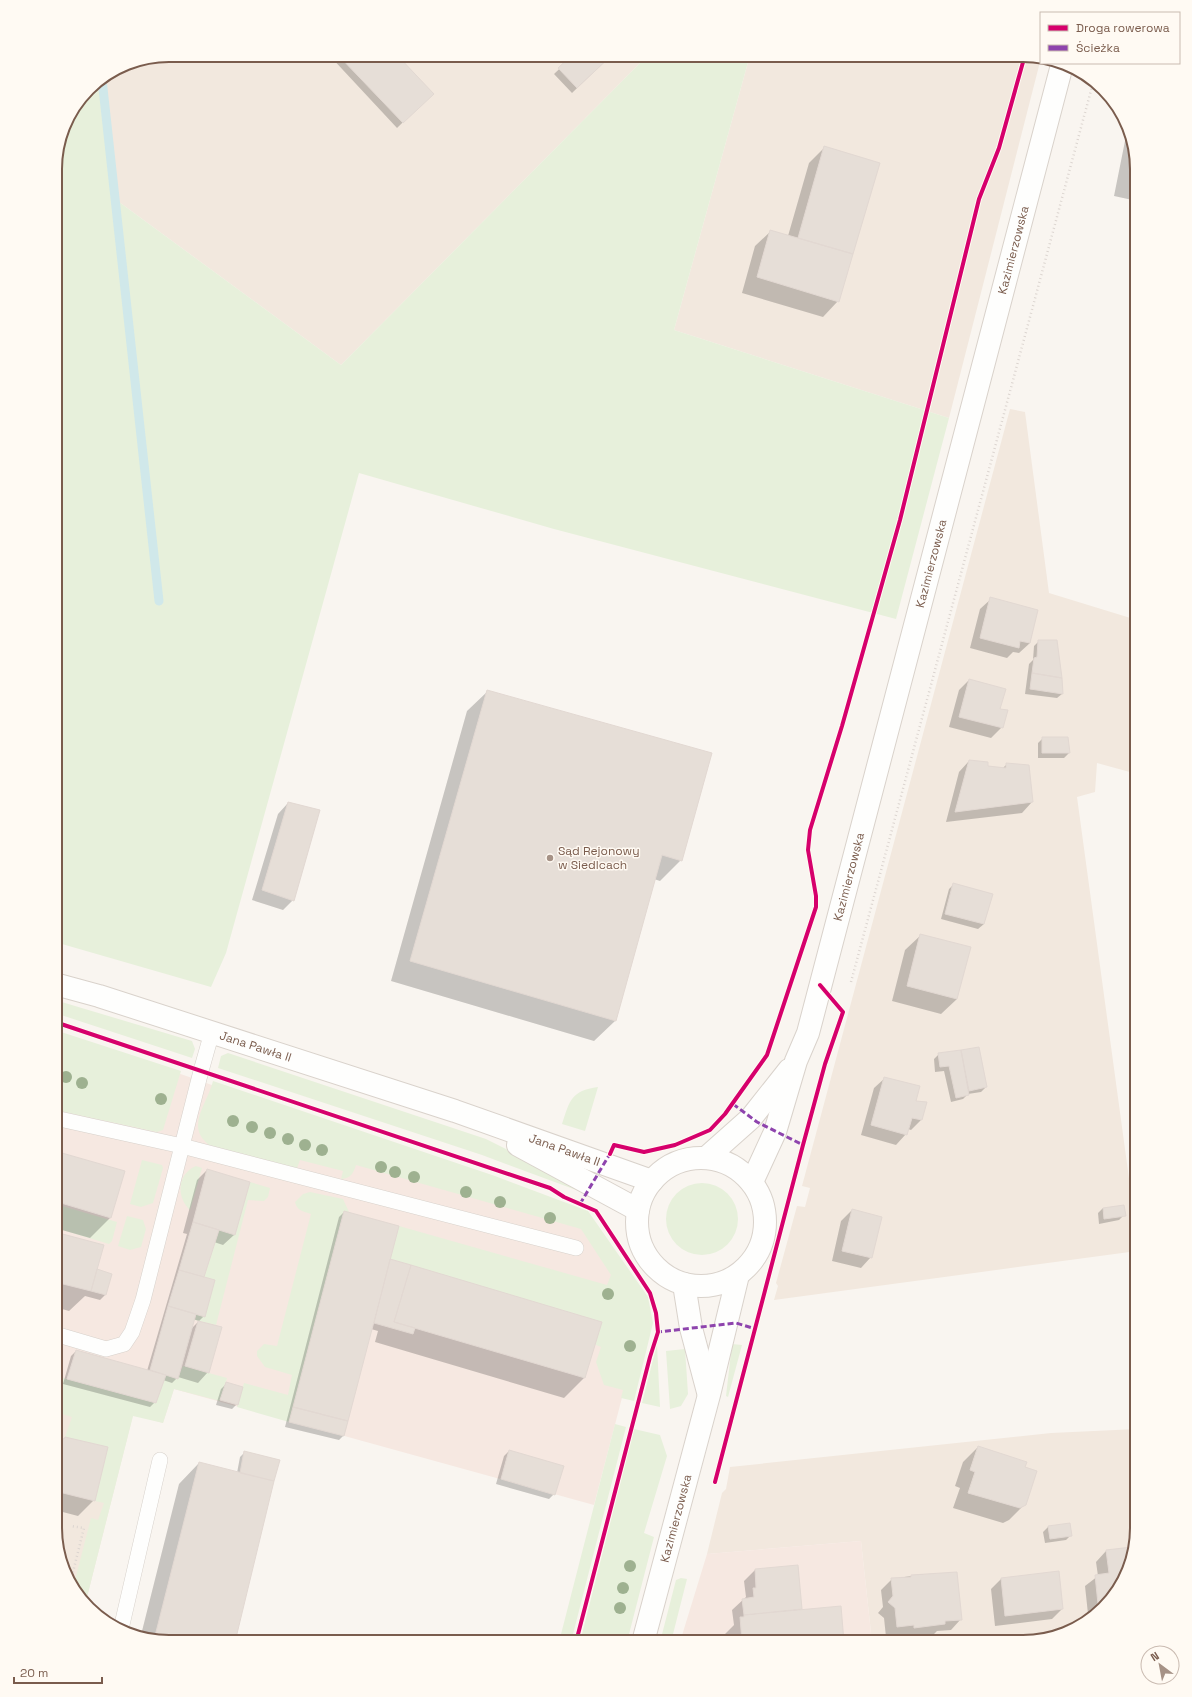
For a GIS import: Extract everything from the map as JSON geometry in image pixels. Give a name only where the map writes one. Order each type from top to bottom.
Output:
[{"type":"main road","name":"Kazimierzowska","points":[[752,1182],[776,1132],[796,1061],[808,1033],[1061,69]]},
{"type":"main road","name":"Jana Pawła II","points":[[62,986],[99,996],[455,1111],[652,1181]]},
{"type":"main road","name":"Kazimierzowska","points":[[706,1158],[751,1118],[796,1061]]},
{"type":"main road","name":"Jana Pawła II","points":[[455,1111],[638,1210]]},
{"type":"main road","points":[[706,1158],[725,1163],[740,1171],[752,1182],[764,1208],[765,1231],[760,1248],[751,1263],[738,1275],[721,1283],[703,1287],[684,1284],[669,1278],[656,1268],[646,1256],[638,1233],[638,1210],[643,1194],[652,1181],[667,1168],[686,1160],[706,1158]]},
{"type":"main road","name":"Kazimierzowska","points":[[645,1635],[709,1395],[738,1275]]},
{"type":"main road","name":"Kazimierzowska","points":[[684,1284],[691,1328],[709,1395]]},
{"type":"lane","points":[[62,1336],[106,1349],[124,1344],[132,1332],[143,1300],[212,1032]]},
{"type":"lane","points":[[62,1120],[182,1146],[576,1248]]},
{"type":"lane","points":[[122,1624],[160,1460]]},
{"type":"path","points":[[849,989],[1092,87]]},
{"type":"path","points":[[71,1526],[84,1528],[72,1574]]},
{"type":"shaded area","points":[[169,62],[641,62],[341,365],[115,199],[105,84],[115,76],[141,66]]},
{"type":"shaded area","points":[[748,62],[1030,62],[1040,63],[949,418],[674,330]]},
{"type":"shaded area","points":[[1010,409],[1025,412],[1049,593],[1130,618],[1130,772],[1097,763],[1095,792],[1077,797],[1130,1186],[1130,1252],[774,1300],[778,1286],[776,1283],[797,1206],[805,1207],[810,1188],[802,1186]]},
{"type":"shaded area","points":[[62,1033],[198,1080],[584,1219],[633,1293],[624,1390],[594,1505],[174,1389],[163,1423],[62,1395]]},
{"type":"shaded area","points":[[62,1395],[133,1415],[87,1597],[76,1582],[70,1569],[63,1542]]},
{"type":"shaded area","points":[[1130,1429],[1130,1528],[1129,1542],[1122,1569],[1116,1582],[1099,1604],[1077,1621],[1064,1627],[1037,1634],[1023,1635],[871,1635],[861,1541],[707,1554],[722,1493],[726,1489],[730,1467],[1051,1433]]},
{"type":"shaded area","points":[[861,1541],[871,1635],[682,1635],[707,1554]]},
{"type":"green space","points":[[641,62],[748,62],[674,330],[949,418],[896,619],[554,529],[359,473],[226,953],[211,987],[62,944],[62,162],[70,128],[76,115],[93,93],[105,84],[115,199],[341,365]]},
{"type":"green space","points":[[62,1002],[192,1041],[195,1049],[192,1058],[62,1015]]},
{"type":"green space","points":[[62,1032],[181,1071],[163,1130],[157,1132],[62,1112]]},
{"type":"green space","points":[[228,1053],[486,1139],[524,1158],[580,1190],[579,1191],[482,1155],[218,1068],[221,1056]]},
{"type":"green space","points":[[213,1081],[495,1176],[588,1211],[648,1297],[653,1323],[634,1401],[621,1398],[623,1390],[604,1385],[596,1362],[601,1347],[411,1265],[390,1259],[399,1226],[607,1285],[611,1275],[581,1229],[356,1165],[351,1175],[347,1178],[341,1179],[343,1171],[300,1160],[297,1168],[209,1145],[202,1138],[198,1123]]},
{"type":"green space","points":[[598,1087],[585,1131],[562,1124],[567,1109],[573,1098],[582,1091]]},
{"type":"green space","points":[[142,1160],[162,1165],[163,1168],[153,1203],[141,1207],[130,1204]]},
{"type":"green space","points":[[196,1166],[202,1168],[190,1210],[182,1199],[181,1186],[185,1174]]},
{"type":"green space","points":[[250,1182],[270,1188],[268,1197],[264,1201],[248,1200],[216,1325],[195,1320],[204,1277],[219,1230],[235,1235]]},
{"type":"green space","points":[[695,1183],[709,1183],[728,1193],[738,1212],[738,1226],[728,1245],[709,1255],[695,1255],[676,1245],[666,1226],[666,1212],[676,1193]]},
{"type":"green space","points":[[310,1192],[343,1199],[349,1212],[344,1212],[289,1422],[237,1407],[244,1383],[288,1395],[292,1375],[265,1367],[257,1356],[257,1351],[264,1344],[277,1346],[311,1214],[299,1209],[295,1202],[303,1194]]},
{"type":"green space","points":[[62,1206],[117,1222],[112,1241],[109,1244],[62,1230]]},
{"type":"green space","points":[[127,1216],[143,1220],[146,1229],[141,1247],[130,1250],[118,1246]]},
{"type":"green space","points":[[657,1344],[660,1407],[642,1403]]},
{"type":"green space","points":[[732,1344],[742,1345],[728,1397],[726,1396]]},
{"type":"green space","points":[[685,1349],[688,1394],[681,1406],[670,1409],[666,1351]]},
{"type":"green space","points":[[183,1366],[227,1378],[220,1401],[174,1389],[163,1423],[133,1416],[87,1597],[75,1580],[91,1518],[98,1520],[104,1503],[95,1501],[108,1447],[65,1437],[72,1417],[62,1414],[62,1378],[156,1403],[166,1375],[178,1378]]},
{"type":"green space","points":[[615,1424],[626,1427],[573,1635],[561,1635]]},
{"type":"green space","points":[[634,1429],[660,1435],[667,1456],[644,1533],[654,1537],[629,1635],[582,1635]]},
{"type":"green space","points":[[681,1578],[687,1579],[673,1635],[662,1635],[676,1580]]},
{"type":"building","points":[[345,62],[404,62],[434,94],[403,123]]},
{"type":"building","points":[[564,62],[605,62],[577,88],[558,68]]},
{"type":"building","points":[[824,146],[880,163],[853,254],[798,238]]},
{"type":"building","points":[[770,230],[853,254],[839,302],[757,277]]},
{"type":"building","points":[[990,597],[1038,610],[1030,643],[1020,641],[1019,648],[980,638]]},
{"type":"building","points":[[1038,640],[1057,640],[1062,678],[1032,673],[1034,658],[1037,657]]},
{"type":"building","points":[[1032,673],[1062,678],[1063,694],[1030,689]]},
{"type":"building","points":[[969,679],[1006,689],[1000,709],[1008,710],[1003,728],[959,717]]},
{"type":"building","name":"Sąd Rejonowy w Siedlcach","points":[[487,690],[712,753],[682,861],[662,855],[616,1021],[410,961]]},
{"type":"building","points":[[1042,737],[1068,737],[1070,753],[1042,753]]},
{"type":"building","points":[[969,760],[988,762],[988,766],[1006,768],[1006,763],[1029,765],[1033,802],[955,812]]},
{"type":"building","points":[[288,802],[320,810],[294,901],[262,890]]},
{"type":"building","points":[[953,883],[993,894],[984,924],[945,914]]},
{"type":"building","points":[[920,934],[971,947],[957,999],[907,986]]},
{"type":"building","points":[[979,1047],[987,1087],[969,1091],[961,1050]]},
{"type":"building","points":[[961,1050],[969,1095],[956,1098],[949,1066],[940,1067],[938,1053]]},
{"type":"building","points":[[884,1077],[920,1086],[916,1101],[927,1102],[922,1120],[912,1118],[907,1135],[871,1125]]},
{"type":"building","points":[[62,1153],[125,1171],[111,1218],[62,1203]]},
{"type":"building","points":[[207,1169],[250,1182],[235,1235],[193,1222]]},
{"type":"building","points":[[1124,1205],[1126,1216],[1104,1219],[1103,1208]]},
{"type":"building","points":[[852,1209],[882,1217],[872,1258],[842,1251]]},
{"type":"building","points":[[344,1211],[399,1226],[348,1421],[293,1407]]},
{"type":"building","points":[[193,1222],[219,1230],[204,1277],[179,1270]]},
{"type":"building","points":[[62,1234],[104,1245],[91,1291],[62,1284]]},
{"type":"building","points":[[390,1259],[411,1265],[394,1322],[415,1328],[413,1334],[374,1323]]},
{"type":"building","points":[[411,1265],[602,1322],[585,1378],[394,1322]]},
{"type":"building","points":[[97,1269],[112,1274],[106,1295],[91,1291]]},
{"type":"building","points":[[179,1270],[215,1280],[205,1317],[168,1306]]},
{"type":"building","points":[[168,1306],[196,1314],[178,1379],[150,1370]]},
{"type":"building","points":[[198,1321],[222,1327],[209,1373],[185,1366]]},
{"type":"building","points":[[76,1350],[166,1375],[156,1403],[67,1379]]},
{"type":"building","points":[[226,1382],[243,1387],[238,1405],[220,1400]]},
{"type":"building","points":[[293,1407],[348,1421],[344,1436],[289,1422]]},
{"type":"building","points":[[65,1437],[108,1447],[95,1501],[62,1493],[62,1439],[64,1439]]},
{"type":"building","points":[[978,1446],[1027,1462],[1025,1467],[1037,1471],[1026,1505],[1020,1508],[968,1493],[975,1472],[970,1470]]},
{"type":"building","points":[[509,1450],[564,1466],[555,1495],[501,1479]]},
{"type":"building","points":[[244,1451],[280,1460],[274,1481],[240,1473]]},
{"type":"building","points":[[199,1462],[274,1481],[237,1635],[155,1634]]},
{"type":"building","points":[[1070,1523],[1072,1536],[1050,1539],[1048,1526]]},
{"type":"building","points":[[1128,1547],[1122,1569],[1116,1582],[1098,1604],[1095,1575],[1109,1573],[1106,1550]]},
{"type":"building","points":[[798,1565],[802,1609],[744,1615],[742,1599],[754,1597],[753,1588],[756,1588],[755,1569]]},
{"type":"building","points":[[1059,1571],[1063,1609],[1005,1616],[1001,1578]]},
{"type":"building","points":[[957,1572],[962,1620],[945,1621],[945,1624],[914,1628],[914,1625],[897,1627],[895,1608],[888,1602],[893,1596],[891,1578]]},
{"type":"building","points":[[841,1606],[843,1635],[741,1635],[740,1617],[744,1617],[744,1615]]},
{"type":"waterway","points":[[103,85],[159,601]]},
{"type":"marked path","points":[[733,1104],[757,1122],[803,1145]]},
{"type":"marked path","points":[[580,1204],[611,1152]]},
{"type":"marked path","points":[[658,1330],[658,1332],[736,1323],[756,1329]]},
{"type":"cycle path","points":[[610,1154],[614,1145],[644,1152],[675,1145],[710,1130],[725,1114],[767,1055],[816,907],[816,896],[808,850],[810,830],[842,726],[900,520],[979,199],[999,148],[1023,62]]},
{"type":"cycle path","points":[[715,1482],[825,1064],[843,1012],[820,985]]},
{"type":"cycle path","points":[[62,1024],[550,1188],[564,1197],[596,1211],[650,1293],[656,1313],[658,1332],[650,1357],[578,1635]]},
{"type":"place","name":"Sąd Rejonowy w Siedlcach","points":[[550,858]]}]
